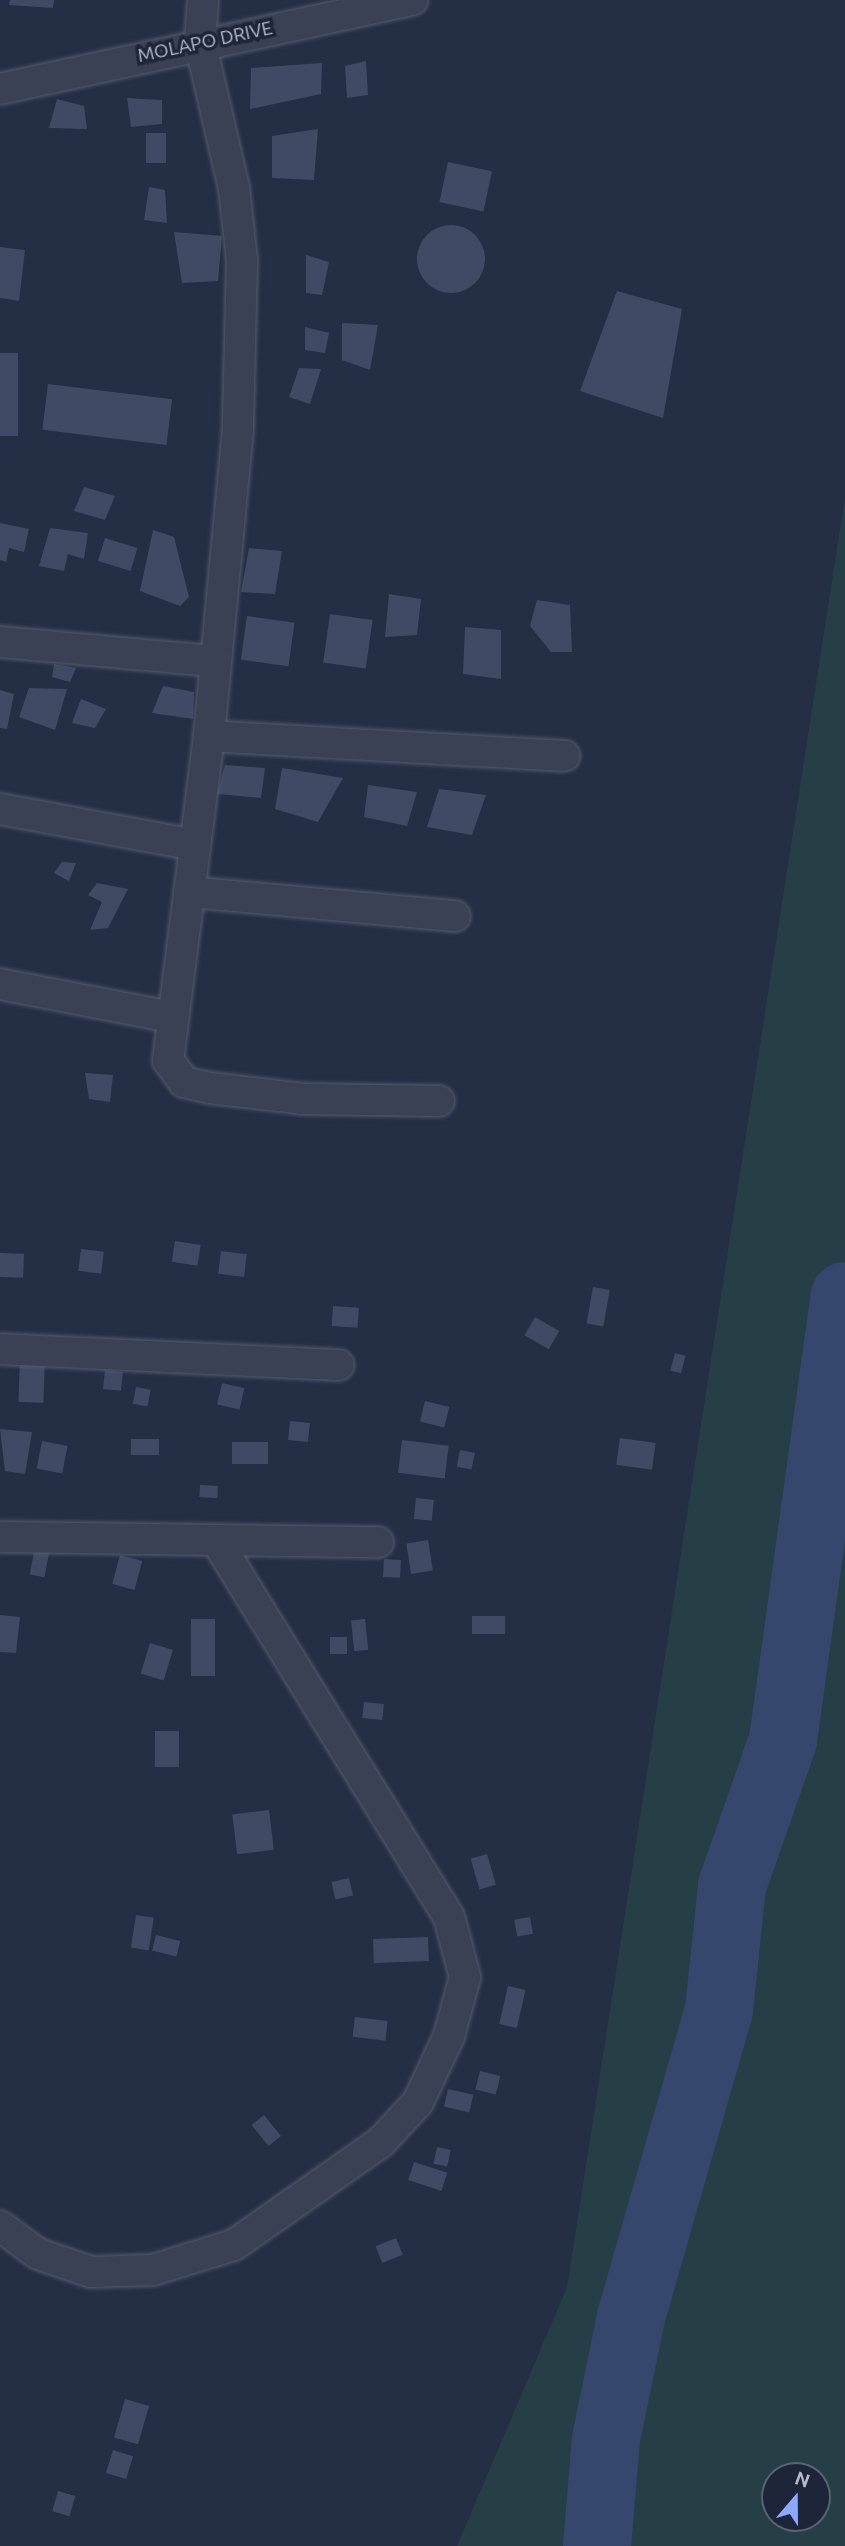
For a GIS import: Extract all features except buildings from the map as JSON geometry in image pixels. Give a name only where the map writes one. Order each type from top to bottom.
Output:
[{"type":"street","points":[[202,0],[200,42],[234,188],[242,260],[238,429],[209,736],[168,1060],[184,1082],[303,1099],[439,1101]]},
{"type":"street","name":"MOLAPO DRIVE","points":[[0,89],[200,42],[412,0]]},
{"type":"street","points":[[0,642],[214,661]]},
{"type":"street","points":[[209,736],[564,756]]},
{"type":"street","points":[[0,809],[195,845]]},
{"type":"street","points":[[189,892],[455,916]]},
{"type":"street","points":[[0,984],[172,1017]]},
{"type":"street","points":[[0,1349],[339,1365]]},
{"type":"street","points":[[0,1536],[216,1542],[378,1542]]},
{"type":"street","points":[[0,2226],[38,2254],[91,2272],[153,2270],[234,2245],[381,2142],[418,2102],[449,2036],[465,1977],[449,1917],[216,1542]]},
{"type":"shaded area","points":[[845,497],[845,2546],[457,2546],[567,2287]]},
{"type":"waterway","points":[[597,2546],[606,2439],[631,2317],[719,2010],[732,1886],[783,1740],[845,1296]]}]
